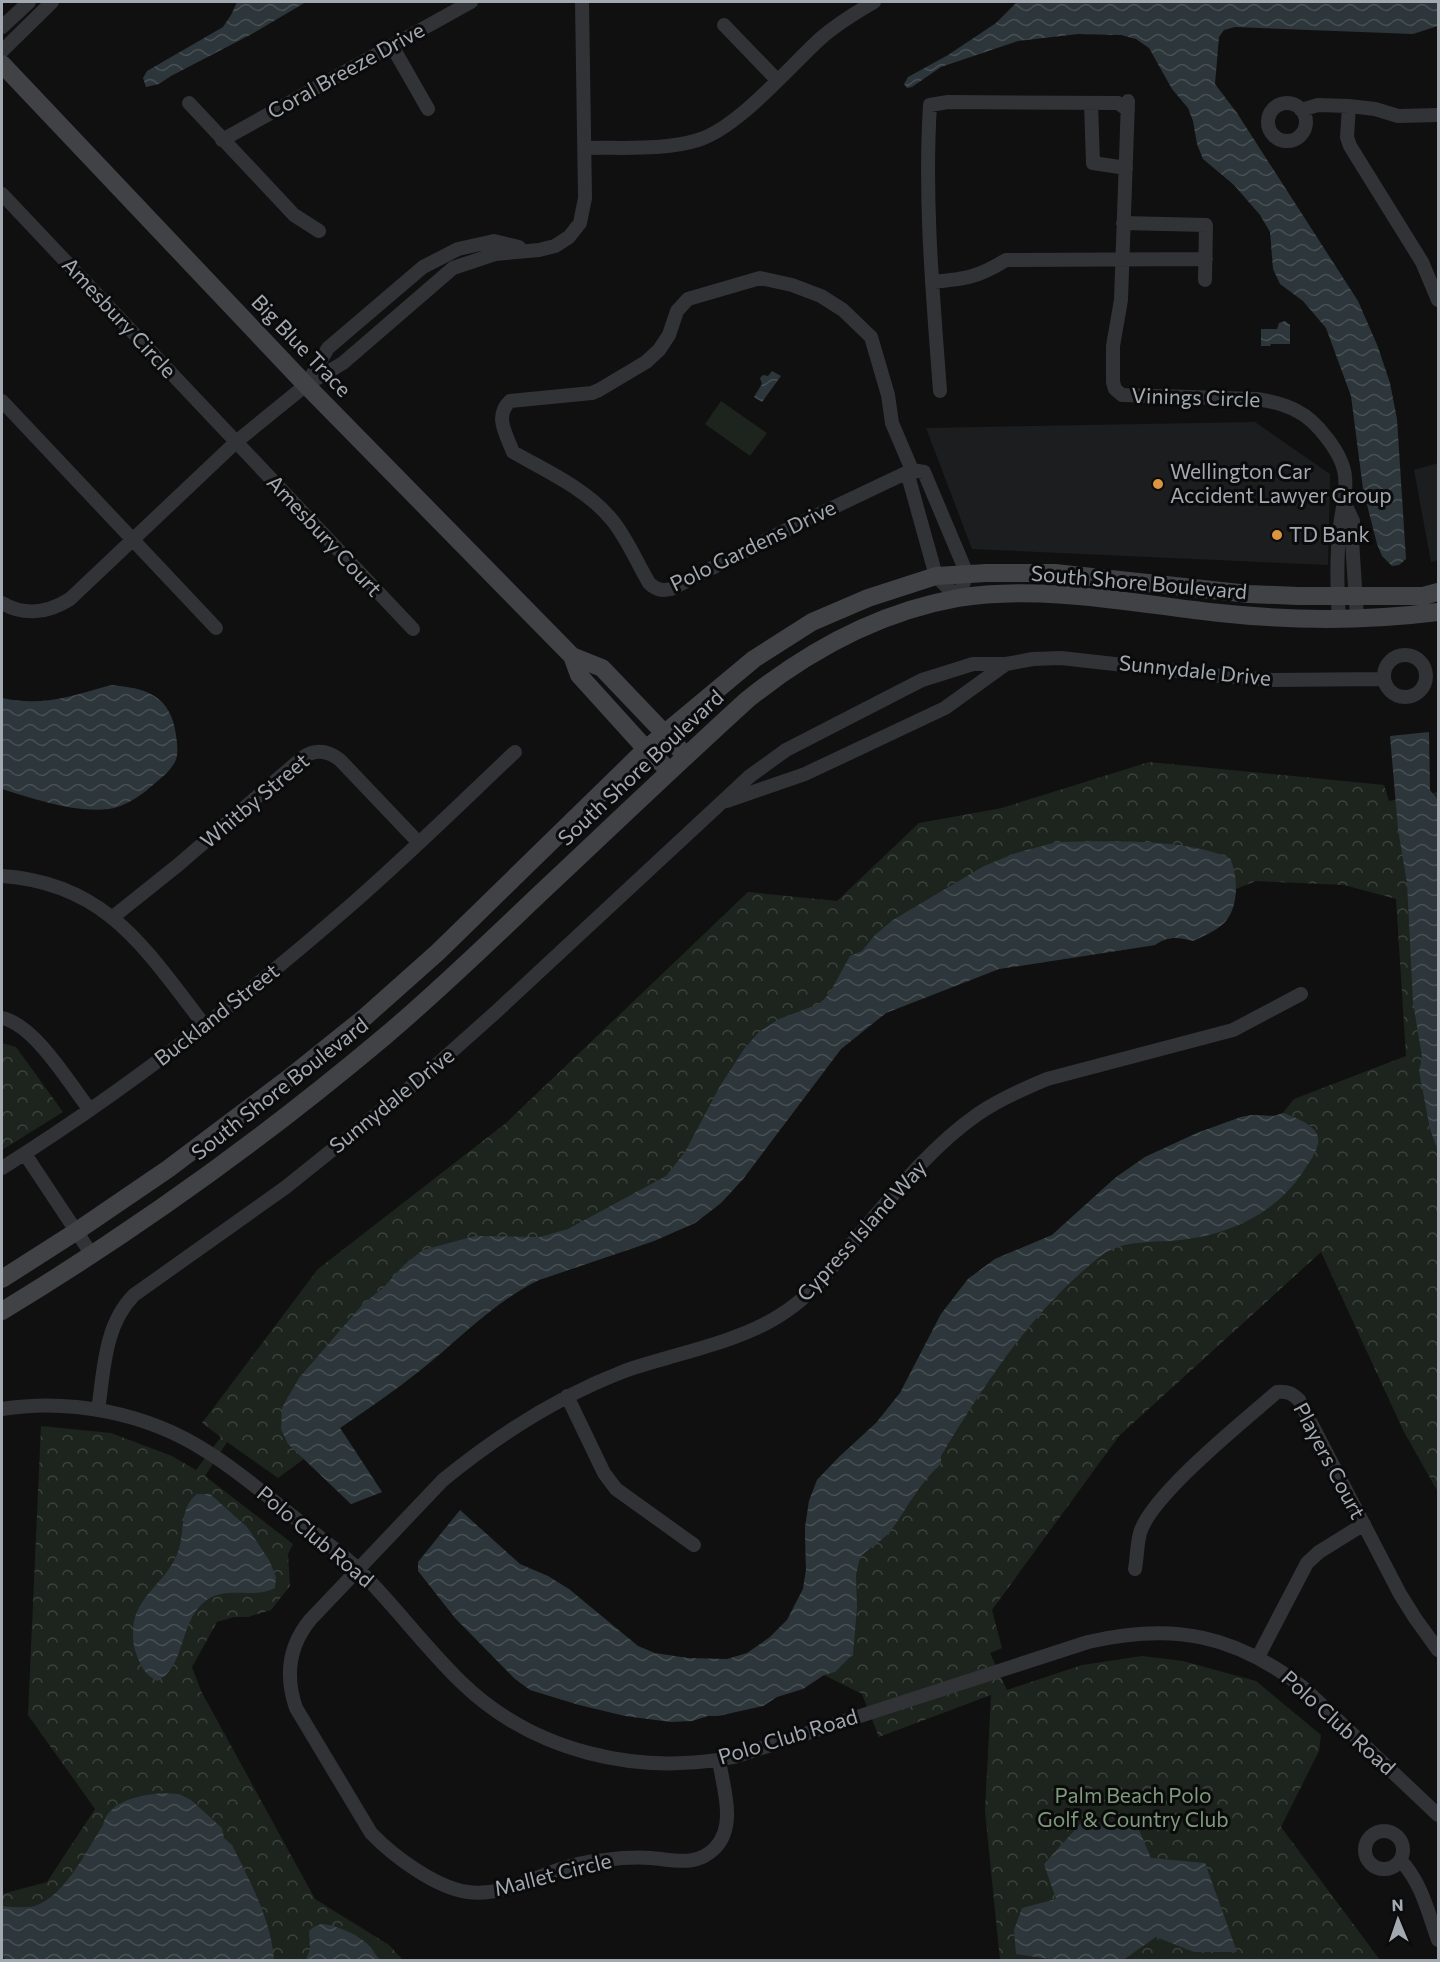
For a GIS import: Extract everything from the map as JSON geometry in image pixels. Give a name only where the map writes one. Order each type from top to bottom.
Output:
[{"type":"street","points":[[2,27],[29,2]]},
{"type":"street","points":[[2,51],[52,2]]},
{"type":"street","name":"Coral Breeze Drive","points":[[222,140],[471,2]]},
{"type":"street","points":[[2,603],[24,611],[40,611],[55,607],[76,594],[236,442],[306,385],[344,363],[453,268],[495,254],[547,249],[562,242],[580,223],[585,207],[582,2]]},
{"type":"street","points":[[584,147],[666,146],[699,140],[722,129],[736,119],[823,36],[873,2]]},
{"type":"street","points":[[724,25],[777,80]]},
{"type":"street","points":[[392,46],[428,109]]},
{"type":"street","name":"Big Blue Trace","points":[[2,64],[306,385],[572,656],[602,668],[686,756]]},
{"type":"street","name":"Vinings Circle","points":[[940,391],[932,282],[928,134],[930,105],[948,102],[1118,103],[1128,106],[1120,300],[1113,346],[1115,389],[1122,395],[1257,399],[1274,402],[1299,412],[1331,443],[1342,460],[1345,475],[1345,504],[1353,521],[1346,596],[1348,618]]},
{"type":"street","points":[[189,103],[294,215],[319,231]]},
{"type":"street","points":[[1091,103],[1093,163],[1126,168]]},
{"type":"street","points":[[1301,110],[1318,105],[1349,106],[1375,109],[1398,116],[1438,115]]},
{"type":"street","points":[[1349,106],[1347,137],[1350,146],[1422,262],[1438,300]]},
{"type":"street","name":"Amesbury Circle","points":[[2,194],[236,442]]},
{"type":"street","points":[[1123,223],[1206,225],[1205,280]]},
{"type":"street","points":[[306,385],[327,348],[423,267],[458,249],[494,241],[529,250]]},
{"type":"street","points":[[932,282],[959,280],[983,274],[1006,260],[1206,259]]},
{"type":"street","name":"Polo Gardens Drive","points":[[958,598],[936,576],[909,479],[912,470],[892,423],[888,395],[871,337],[843,310],[821,296],[792,285],[760,278],[688,299],[677,311],[669,335],[659,350],[646,362],[592,393],[510,401],[504,407],[501,415],[513,452],[577,489],[601,508],[613,520],[649,583],[655,589],[663,591],[671,589],[790,528],[912,470],[924,472],[967,574]]},
{"type":"street","points":[[2,401],[216,628]]},
{"type":"street","name":"Amesbury Court","points":[[236,442],[412,629]]},
{"type":"street","name":"South Shore Boulevard","points":[[2,1279],[77,1231],[229,1125],[365,1017],[438,952],[646,749],[754,659],[783,639],[844,607],[936,576],[1021,571],[1249,594],[1423,596],[1438,592]]},
{"type":"street","points":[[958,598],[967,574]]},
{"type":"street","name":"South Shore Boulevard","points":[[2,1311],[92,1255],[248,1144],[384,1036],[458,971],[747,700],[801,660],[830,643],[884,620],[958,598],[1032,594],[1065,595],[1250,616],[1348,618],[1438,612]]},
{"type":"street","points":[[1402,655],[1409,655],[1432,674],[1419,692],[1407,697],[1394,694],[1389,690],[1384,678],[1384,672],[1390,660],[1402,655]]},
{"type":"street","name":"Big Blue Trace","points":[[572,656],[579,675],[646,749],[670,771]]},
{"type":"street","name":"Sunnydale Drive","points":[[98,1410],[114,1324],[122,1309],[134,1296],[286,1187],[423,1077],[750,776],[786,750],[921,680],[973,664],[1006,664],[1033,659],[1061,658],[1273,680],[1384,678]]},
{"type":"street","name":"Sunnydale Drive","points":[[722,802],[805,774],[945,708],[1006,664]]},
{"type":"street","name":"Whitby Street","points":[[113,917],[197,850],[302,758],[317,751],[334,755],[340,760],[419,843]]},
{"type":"street","name":"Buckland Street","points":[[2,1168],[90,1110],[205,1026],[297,952],[419,843],[515,752]]},
{"type":"street","points":[[2,876],[44,882],[91,902],[113,917],[143,946],[205,1026]]},
{"type":"street","name":"Cypress Island Way","points":[[358,1570],[451,1474],[509,1430],[567,1396],[624,1371],[757,1329],[793,1308],[824,1279],[836,1262],[939,1146],[979,1114],[1001,1100],[1047,1079],[1233,1030],[1301,994]]},
{"type":"street","points":[[2,1018],[15,1022],[30,1032],[90,1110]]},
{"type":"street","points":[[25,1154],[92,1255]]},
{"type":"street","name":"Players Court","points":[[1135,1569],[1141,1531],[1162,1500],[1182,1478],[1277,1392],[1285,1391],[1293,1394],[1299,1400],[1400,1594],[1438,1650]]},
{"type":"street","points":[[567,1396],[604,1473],[616,1489],[694,1545]]},
{"type":"street","name":"Polo Club Road","points":[[2,1409],[36,1406],[98,1410],[147,1423],[204,1449],[231,1467],[358,1570],[463,1684],[495,1710],[523,1727],[561,1744],[612,1759],[675,1764],[718,1760],[745,1754],[1088,1642],[1142,1633],[1170,1633],[1197,1636],[1223,1643],[1258,1657],[1283,1672],[1305,1689],[1438,1815]]},
{"type":"street","points":[[1258,1657],[1307,1563],[1319,1552],[1364,1524]]},
{"type":"street","name":"Mallet Circle","points":[[358,1570],[310,1620],[300,1634],[290,1660],[289,1677],[292,1695],[300,1716],[371,1833],[382,1844],[439,1882],[468,1892],[495,1891],[511,1888],[552,1872],[602,1860],[650,1858],[687,1862],[702,1857],[715,1848],[726,1827],[727,1810],[718,1760]]},
{"type":"street","points":[[1400,1860],[1409,1869],[1419,1887],[1438,1940]]},
{"type":"shaded area","points":[[1255,422],[1330,474],[1328,565],[972,549],[926,428]]},
{"type":"shaded area","points":[[1438,463],[1438,560],[1431,562],[1414,470]]},
{"type":"green space","points":[[721,401],[767,433],[750,456],[705,424]]},
{"type":"green space","name":"Palm Beach Polo Golf & Country Club","points":[[1149,762],[1384,785],[1389,801],[1438,792],[1438,1492],[1404,1432],[1321,1252],[1119,1436],[992,1610],[1002,1648],[990,1653],[1007,1690],[1082,1665],[1142,1656],[1183,1661],[1256,1681],[1321,1735],[1319,1751],[1281,1827],[1380,1960],[1000,1960],[985,1811],[991,1695],[879,1737],[862,1694],[824,1675],[770,1637],[787,1620],[803,1589],[806,1570],[805,1528],[809,1501],[817,1480],[876,1423],[900,1393],[941,1314],[968,1279],[995,1259],[1052,1235],[1115,1178],[1145,1157],[1197,1133],[1241,1117],[1274,1116],[1283,1113],[1294,1099],[1406,1056],[1396,899],[1344,885],[1256,881],[1236,889],[1232,909],[1224,922],[1193,941],[1169,939],[1155,945],[999,969],[885,1013],[841,1049],[743,1179],[721,1203],[695,1223],[654,1241],[539,1280],[522,1289],[506,1299],[409,1379],[340,1428],[382,1492],[351,1504],[304,1459],[278,1478],[227,1442],[205,1476],[293,1544],[288,1554],[290,1586],[271,1610],[248,1617],[234,1617],[217,1622],[192,1667],[201,1691],[315,1899],[389,1945],[403,1960],[2,1960],[2,1894],[47,1882],[95,1809],[28,1715],[41,1426],[111,1433],[172,1456],[196,1470],[221,1437],[202,1423],[318,1269],[506,1123],[748,892],[837,901],[919,823],[1002,808]]},
{"type":"green space","points":[[2,1043],[16,1047],[63,1112],[2,1150]]},
{"type":"water","points":[[237,2],[306,2],[159,84],[146,87],[143,78],[147,71],[223,27]]},
{"type":"water","points":[[1017,2],[1438,2],[1438,26],[1413,34],[1235,27],[1224,30],[1219,37],[1215,84],[1237,113],[1358,301],[1378,347],[1390,383],[1397,419],[1406,559],[1399,565],[1392,566],[1382,556],[1377,544],[1363,489],[1351,396],[1326,328],[1303,301],[1280,284],[1273,269],[1270,232],[1260,215],[1234,185],[1203,159],[1188,108],[1172,89],[1149,48],[1136,39],[1121,35],[1078,34],[1018,41],[941,67],[912,87],[907,88],[904,84],[908,77],[948,55],[996,23]]},
{"type":"water","points":[[1285,321],[1290,325],[1290,344],[1261,346],[1261,329],[1277,329],[1279,323]]},
{"type":"water","points":[[772,371],[781,376],[762,402],[754,397],[762,384],[760,378],[763,375],[768,376]]},
{"type":"water","points":[[111,685],[136,689],[155,696],[169,711],[176,735],[177,752],[175,762],[166,774],[133,800],[109,809],[68,807],[2,789],[2,698],[44,701]]},
{"type":"water","points":[[1429,732],[1430,790],[1438,800],[1438,1151],[1430,1129],[1419,1071],[1422,1057],[1413,1002],[1407,883],[1398,829],[1390,736]]},
{"type":"water","points":[[1122,841],[1168,844],[1190,847],[1230,858],[1236,882],[1233,907],[1223,924],[1193,941],[1169,939],[1155,945],[999,969],[886,1013],[841,1049],[743,1179],[721,1203],[695,1223],[654,1241],[539,1280],[522,1289],[506,1299],[409,1379],[340,1428],[382,1492],[351,1504],[288,1444],[281,1429],[282,1408],[299,1378],[363,1304],[423,1250],[475,1236],[540,1237],[568,1229],[666,1176],[685,1152],[720,1086],[744,1049],[759,1032],[779,1019],[819,1004],[829,994],[850,956],[862,951],[875,935],[893,920],[984,866],[1016,853],[1057,842]]},
{"type":"water","points":[[1283,1113],[1308,1125],[1317,1134],[1318,1140],[1311,1160],[1282,1197],[1252,1218],[1218,1232],[1181,1240],[1130,1244],[1110,1250],[1054,1298],[1012,1348],[975,1401],[941,1456],[941,1464],[920,1487],[888,1533],[860,1557],[856,1575],[857,1608],[853,1654],[835,1672],[824,1675],[803,1689],[777,1697],[763,1706],[692,1721],[671,1722],[625,1716],[530,1690],[515,1679],[455,1618],[418,1571],[418,1562],[460,1510],[520,1564],[548,1576],[569,1589],[638,1646],[655,1653],[688,1658],[727,1659],[747,1653],[770,1637],[787,1620],[803,1589],[806,1570],[805,1528],[809,1501],[817,1480],[876,1423],[900,1393],[941,1314],[968,1279],[995,1259],[1052,1235],[1115,1178],[1145,1157],[1197,1133],[1241,1117],[1274,1116]]},
{"type":"water","points":[[197,1494],[210,1494],[247,1527],[269,1560],[276,1577],[275,1588],[257,1593],[220,1594],[203,1603],[190,1622],[173,1666],[157,1681],[149,1676],[139,1662],[133,1636],[135,1618],[145,1599],[173,1563],[180,1545],[187,1506]]},
{"type":"water","points":[[179,1794],[191,1800],[222,1828],[224,1838],[232,1845],[259,1901],[269,1930],[274,1960],[5,1960],[2,1951],[2,1906],[30,1907],[52,1896],[63,1886],[81,1861],[111,1810],[126,1801],[144,1795]]},
{"type":"water","points":[[1081,1823],[1139,1830],[1151,1858],[1205,1863],[1237,1952],[1194,1952],[1156,1937],[1123,1960],[1056,1960],[1016,1954],[1014,1930],[1022,1908],[1056,1899],[1044,1864]]},
{"type":"water","points":[[321,1924],[334,1926],[356,1936],[368,1944],[381,1960],[306,1960],[310,1949],[309,1931]]},
{"type":"place","name":"Wellington Car Accident Lawyer Group","points":[[1158,484]]},
{"type":"place","name":"TD Bank","points":[[1277,535]]}]
